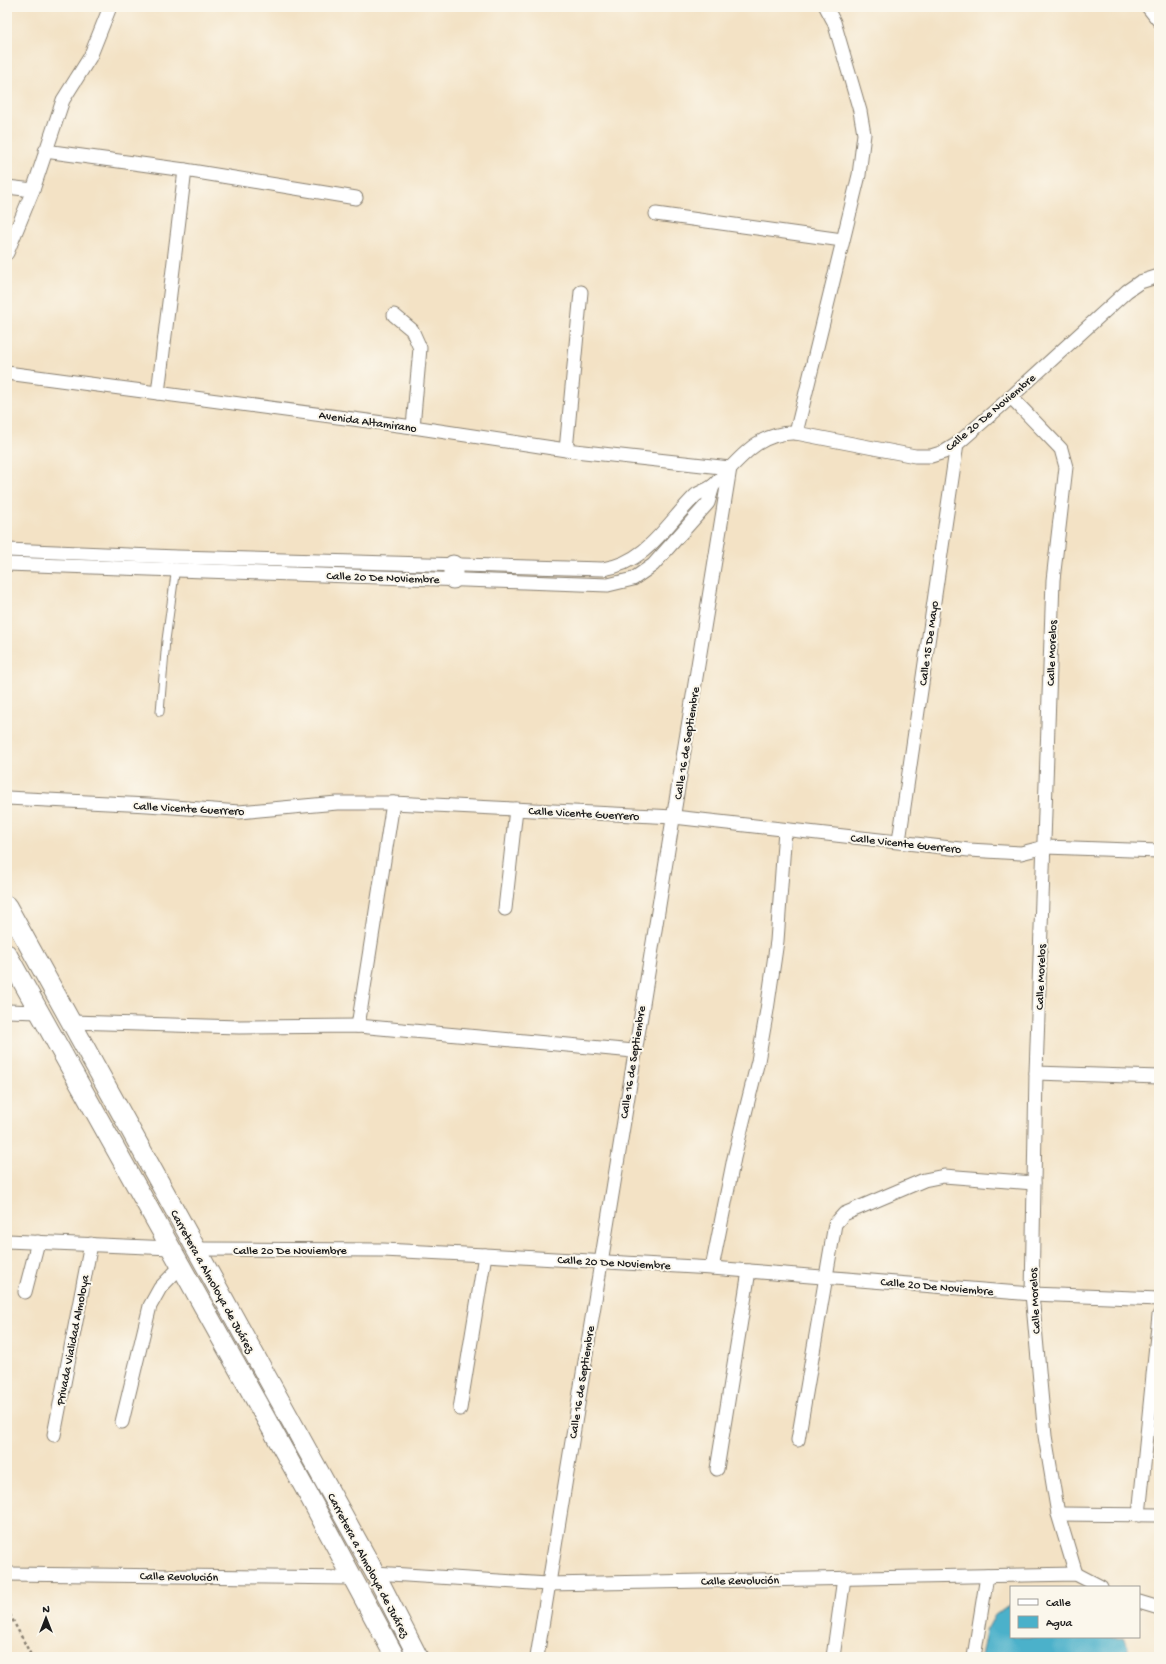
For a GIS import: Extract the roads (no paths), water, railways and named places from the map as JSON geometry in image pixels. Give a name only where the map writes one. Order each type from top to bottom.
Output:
[{"type":"main road","name":"Carretera a Almoloya de Juárez","points":[[7,906],[375,1573],[418,1657]]},
{"type":"main road","name":"Carretera a Almoloya de Juárez","points":[[7,954],[265,1416],[395,1657]]},
{"type":"main road","points":[[265,1416],[283,1406]]},
{"type":"street","points":[[7,253],[33,190],[63,100],[90,57],[110,7]]},
{"type":"street","points":[[796,433],[859,175],[864,134],[860,111],[834,22],[826,7]]},
{"type":"street","points":[[1148,7],[1159,21]]},
{"type":"street","points":[[45,151],[185,170],[356,198]]},
{"type":"street","points":[[158,394],[185,170]]},
{"type":"street","points":[[7,187],[33,190]]},
{"type":"street","points":[[656,214],[842,240]]},
{"type":"street","name":"Calle 20 De Noviembre","points":[[7,564],[176,570],[453,572],[603,569],[617,567],[643,553],[698,494],[713,486],[746,452],[764,439],[786,433],[796,433],[922,457],[944,452],[957,444],[1011,398],[1127,291],[1140,282],[1159,276]]},
{"type":"street","points":[[566,450],[581,292]]},
{"type":"street","points":[[394,315],[412,330],[420,348],[412,427]]},
{"type":"street","name":"Avenida Altamirano","points":[[7,373],[412,427],[566,450],[730,468]]},
{"type":"street","name":"Calle Morelos","points":[[1011,398],[1061,449],[1066,467],[1054,580],[1036,1073],[1032,1294],[1044,1436],[1058,1514],[1076,1574]]},
{"type":"street","name":"Calle 15 De Mayo","points":[[899,841],[957,444]]},
{"type":"street","name":"Calle 16 de Septiembre","points":[[537,1657],[634,1051],[674,817],[730,468]]},
{"type":"street","name":"Calle 20 De Noviembre","points":[[7,550],[178,557],[453,572]]},
{"type":"street","name":"Calle Vicente Guerrero","points":[[7,798],[148,805],[239,812],[336,803],[393,803],[674,817],[970,850],[1021,853],[1044,847],[1159,851]]},
{"type":"street","points":[[358,1026],[393,803]]},
{"type":"street","points":[[505,910],[516,809]]},
{"type":"street","points":[[712,1268],[734,1158],[758,1061],[766,1018],[777,940],[785,830]]},
{"type":"street","points":[[7,1011],[39,1012]]},
{"type":"street","points":[[72,1022],[239,1026],[358,1026],[634,1051]]},
{"type":"street","points":[[1036,1073],[1159,1077]]},
{"type":"street","points":[[798,1440],[835,1224],[844,1214],[924,1180],[944,1176],[1034,1183]]},
{"type":"street","points":[[7,1241],[171,1248]]},
{"type":"street","points":[[26,1292],[38,1242]]},
{"type":"street","name":"Privada Vialidad Almoloya","points":[[54,1435],[91,1244]]},
{"type":"street","name":"Calle 20 De Noviembre","points":[[195,1249],[383,1250],[485,1255],[712,1268],[1032,1294],[1159,1299]]},
{"type":"street","points":[[460,1409],[485,1255]]},
{"type":"street","points":[[122,1422],[150,1306],[160,1288],[181,1266]]},
{"type":"street","points":[[717,1470],[749,1271]]},
{"type":"street","points":[[1139,1515],[1159,1315]]},
{"type":"street","points":[[1058,1514],[1159,1515]]},
{"type":"street","name":"Calle Revolución","points":[[375,1573],[548,1584],[1076,1574],[1099,1586]]},
{"type":"street","name":"Calle Revolución","points":[[7,1574],[352,1578]]},
{"type":"street","points":[[974,1657],[987,1576]]},
{"type":"street","points":[[833,1657],[844,1578]]},
{"type":"street","points":[[1140,1602],[1159,1608]]},
{"type":"lane","points":[[160,712],[166,640],[178,557]]},
{"type":"water","points":[[1010,1605],[1010,1638],[1125,1638],[1130,1657],[981,1657],[986,1631],[995,1615]]}]
